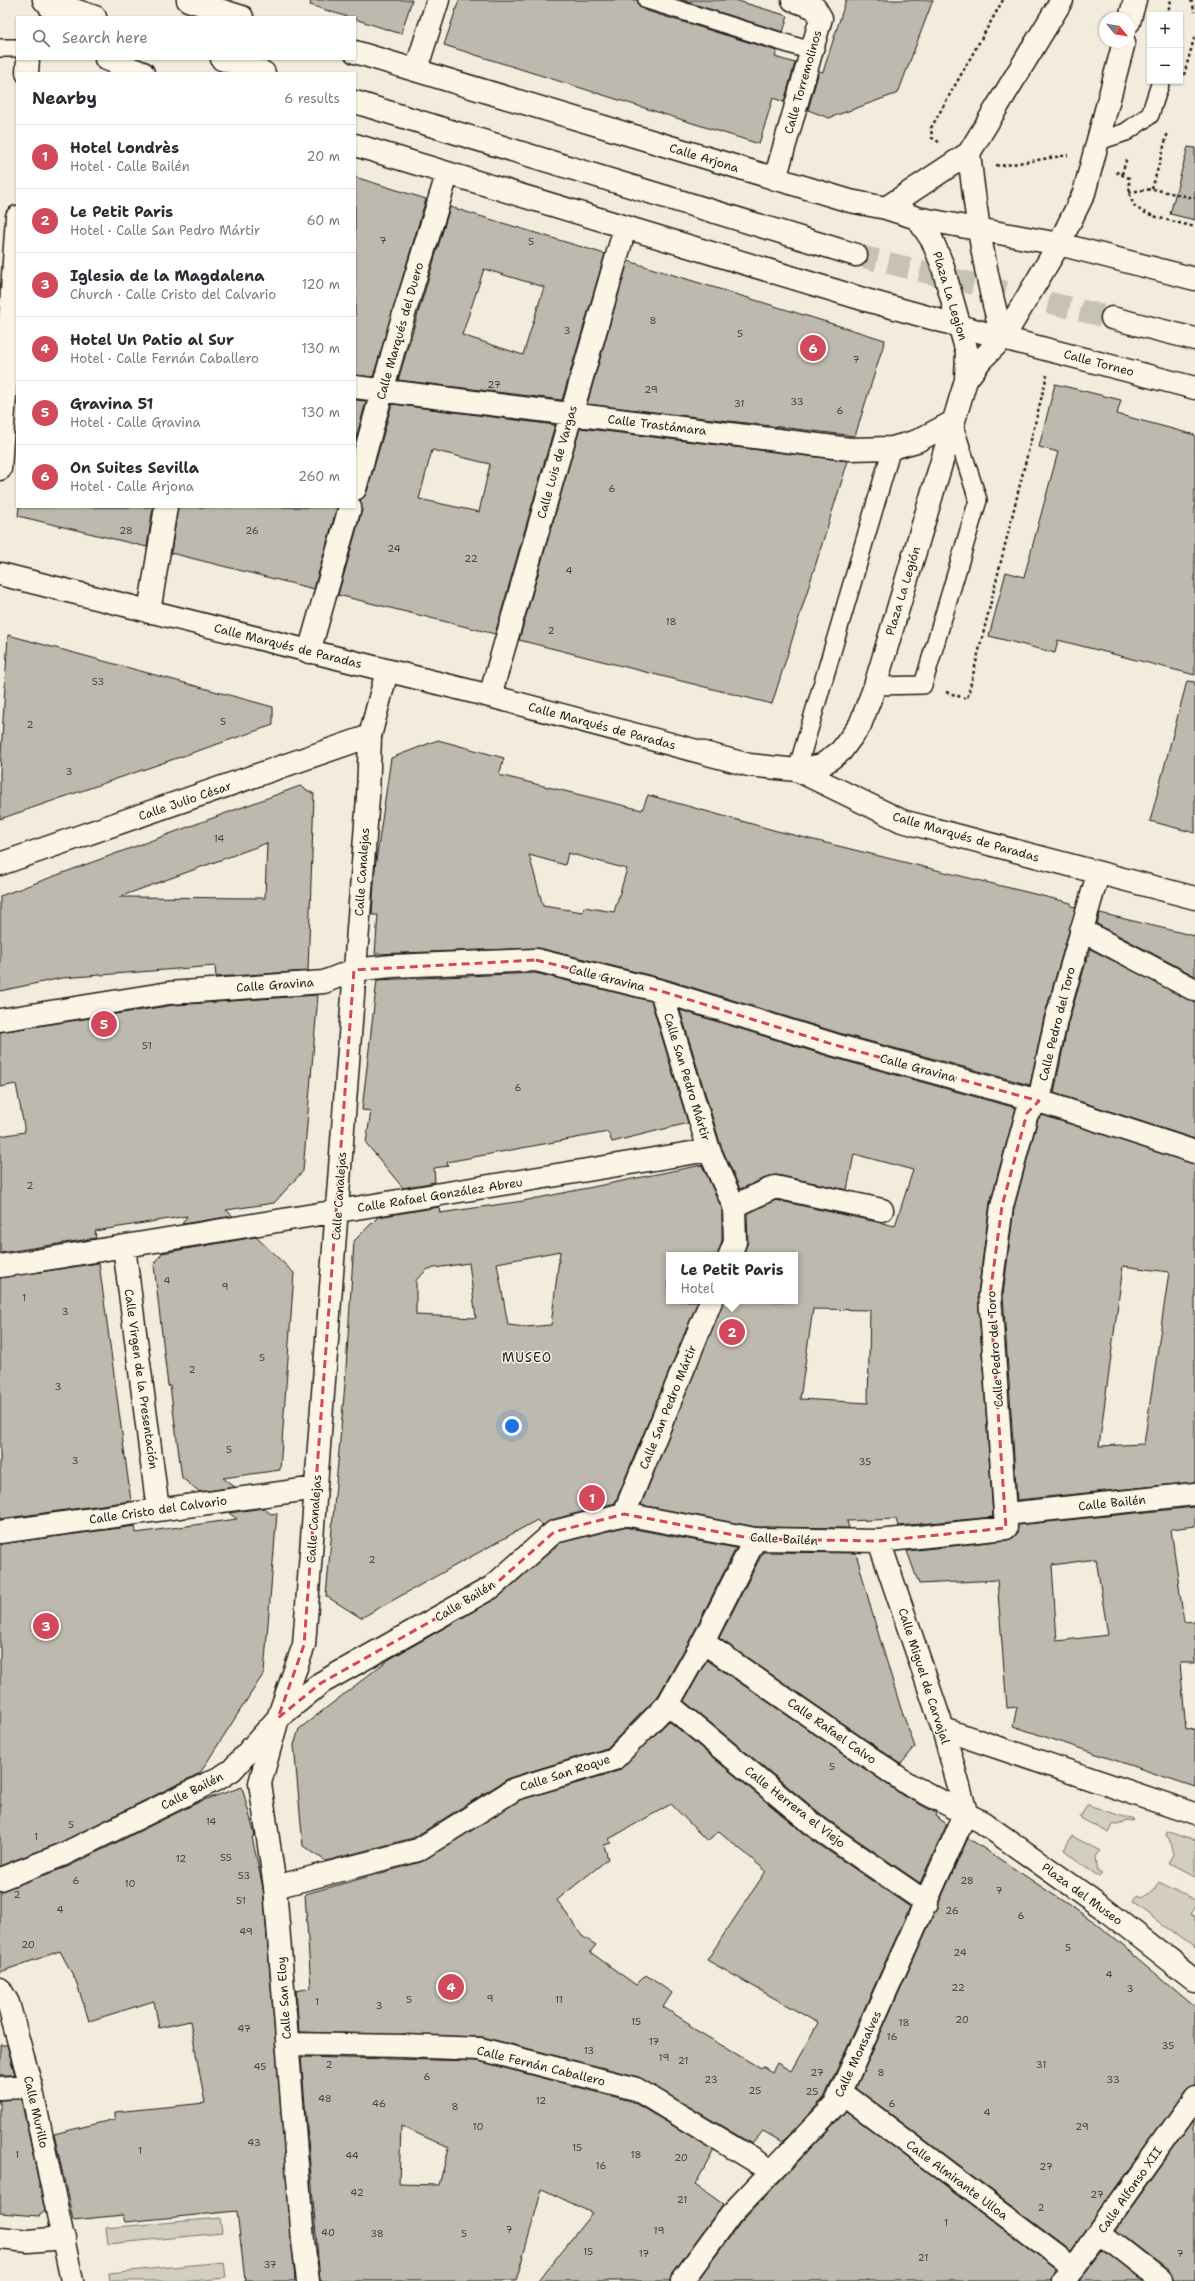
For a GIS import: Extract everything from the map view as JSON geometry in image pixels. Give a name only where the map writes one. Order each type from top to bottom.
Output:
[{"type":"street","points":[[188,0],[239,16]]},
{"type":"street","points":[[416,70],[438,0]]},
{"type":"street","name":"Calle Torremolinos","points":[[775,179],[821,18],[815,8],[793,0]]},
{"type":"street","points":[[886,208],[969,153],[1062,0]]},
{"type":"street","points":[[1132,12],[1135,0]]},
{"type":"street","points":[[48,6],[91,16]]},
{"type":"street","points":[[966,380],[1003,338],[1058,244],[1084,193],[1122,48]]},
{"type":"street","name":"Calle Arjona","points":[[356,52],[850,201],[886,208],[917,218],[978,228],[1058,244]]},
{"type":"street","points":[[27,72],[28,60]]},
{"type":"street","points":[[109,60],[140,72]]},
{"type":"street","points":[[225,60],[261,72]]},
{"type":"street","points":[[356,102],[856,255]]},
{"type":"street","points":[[356,145],[448,175],[625,228],[1003,338]]},
{"type":"street","points":[[969,153],[978,228],[995,312],[1003,338]]},
{"type":"street","name":"Calle Marqués del Duero","points":[[356,485],[382,391],[448,175]]},
{"type":"street","name":"Plaza La Legion","points":[[917,218],[932,240],[942,264],[958,325],[967,352],[966,380]]},
{"type":"street","name":"Calle Luis de Vargas","points":[[490,696],[625,228]]},
{"type":"street","points":[[0,469],[16,231]]},
{"type":"street","points":[[1058,244],[1195,279]]},
{"type":"street","points":[[1112,318],[1195,339]]},
{"type":"street","name":"Calle Torneo","points":[[1003,338],[1195,388]]},
{"type":"street","name":"Plaza La Legión","points":[[797,770],[822,765],[841,751],[860,725],[875,686],[966,380]]},
{"type":"street","name":"Calle Trastámara","points":[[356,387],[850,449],[892,448],[918,442],[954,422]]},
{"type":"street","points":[[149,612],[166,508]]},
{"type":"street","points":[[309,652],[350,508]]},
{"type":"street","name":"Calle Marqués de Paradas","points":[[0,574],[490,696],[749,765],[797,770],[902,821],[1098,874],[1195,898]]},
{"type":"street","name":"Calle Canalejas","points":[[278,1718],[304,1645],[338,1211],[354,970],[368,797],[370,736],[387,670]]},
{"type":"street","name":"Calle Julio César","points":[[0,864],[370,736]]},
{"type":"street","name":"Calle Pedro del Toro","points":[[1006,1521],[990,1295],[1002,1206],[1027,1113],[1039,1101],[1056,1020],[1098,874]]},
{"type":"street","points":[[1081,930],[1195,990]]},
{"type":"street","name":"Calle Gravina","points":[[0,1020],[168,993],[324,982],[354,970],[392,966],[536,960],[661,991],[835,1045],[1039,1101],[1195,1152]]},
{"type":"street","name":"Calle San Pedro Mártir","points":[[661,991],[709,1150],[734,1206],[735,1242],[731,1252]]},
{"type":"street","name":"Calle Rafael González Abreu","points":[[0,1266],[124,1247],[709,1150]]},
{"type":"street","points":[[734,1206],[775,1186],[882,1210]]},
{"type":"street","name":"Calle Virgen de la Presentación","points":[[124,1247],[158,1510]]},
{"type":"street","name":"Calle San Pedro Mártir","points":[[624,1514],[710,1304]]},
{"type":"street","name":"Calle Cristo del Calvario","points":[[0,1532],[316,1488]]},
{"type":"street","name":"Calle Bailén","points":[[0,1879],[62,1855],[221,1777],[232,1770],[278,1718],[321,1682],[492,1587],[554,1532],[624,1514],[755,1539],[879,1542],[1006,1521],[1195,1494]]},
{"type":"street","name":"Calle San Roque","points":[[276,1887],[418,1850],[515,1789],[614,1759],[668,1704],[703,1642],[755,1539]]},
{"type":"street","name":"Calle Miguel de Carvajal","points":[[879,1542],[943,1729],[966,1812]]},
{"type":"street","name":"Calle Rafael Calvo","points":[[703,1642],[908,1784],[966,1812]]},
{"type":"street","name":"Calle Herrera el Viejo","points":[[668,1704],[819,1829],[927,1903]]},
{"type":"street","name":"Calle San Eloy","points":[[278,1718],[260,1783],[276,1887],[299,2241],[308,2281]]},
{"type":"street","points":[[943,1729],[1195,1814]]},
{"type":"street","name":"Calle Monsalves","points":[[682,2281],[731,2214],[835,2105],[927,1903],[966,1812]]},
{"type":"street","name":"Plaza del Museo","points":[[966,1812],[1103,1908],[1195,1980]]},
{"type":"street","name":"Calle Murillo","points":[[0,1989],[8,2003],[31,2086],[72,2281]]},
{"type":"street","name":"Calle Fernán Caballero","points":[[287,2044],[480,2049],[636,2089],[772,2171]]},
{"type":"street","points":[[0,2088],[31,2086]]},
{"type":"street","name":"Calle Almirante Ulloa","points":[[841,2092],[1069,2274]]},
{"type":"street","name":"Calle Alfonso XII","points":[[1069,2274],[1100,2233],[1195,2098]]},
{"type":"street","points":[[1100,2233],[1161,2281]]},
{"type":"street","points":[[0,2238],[28,2241],[64,2238]]},
{"type":"lane","points":[[647,0],[811,51]]},
{"type":"lane","points":[[0,48],[16,48]]},
{"type":"lane","points":[[1099,141],[1126,132],[1150,115],[1159,84]]},
{"type":"lane","points":[[875,686],[923,685],[978,500],[954,422]]},
{"type":"lane","points":[[797,770],[892,448]]},
{"type":"path","points":[[943,144],[932,138],[931,128],[1002,0]]},
{"type":"path","points":[[1168,12],[1171,0]]},
{"type":"path","points":[[1191,0],[1195,12]]},
{"type":"path","points":[[1000,166],[1068,156]]},
{"type":"path","points":[[1113,171],[1129,178],[1129,192],[1135,206],[1150,214],[1195,227]]},
{"type":"path","points":[[1129,192],[1152,189],[1195,198]]},
{"type":"highlighted area","points":[[536,960],[661,991],[835,1045],[1039,1101],[1027,1113],[1002,1206],[990,1295],[1006,1528],[879,1541],[755,1539],[624,1514],[554,1532],[492,1587],[321,1683],[278,1718],[304,1645],[354,970]]},
{"type":"shaded area","points":[[1087,1805],[1134,1820],[1132,1822],[1128,1821],[1113,1825],[1109,1833],[1080,1818]]},
{"type":"shaded area","points":[[1167,1831],[1195,1841],[1195,1877],[1168,1863],[1173,1854],[1169,1838],[1166,1836]]},
{"type":"shaded area","points":[[1072,1836],[1100,1851],[1096,1857],[1098,1872],[1102,1874],[1099,1877],[1064,1850]]},
{"type":"shaded area","points":[[1159,1882],[1195,1900],[1195,1908],[1191,1914],[1195,1916],[1195,1949],[1132,1902],[1137,1896],[1141,1898],[1154,1891]]},
{"type":"shaded area","points":[[220,2218],[222,2233],[108,2244],[106,2228]]},
{"type":"shaded area","points":[[224,2262],[226,2278],[192,2281],[110,2281],[109,2273]]},
{"type":"building","points":[[311,0],[412,0],[401,34],[356,19],[356,16],[345,16],[310,5]]},
{"type":"building","points":[[459,0],[637,0],[639,6],[644,10],[777,51],[775,57],[795,63],[784,102],[773,98],[759,144],[444,45]]},
{"type":"building","points":[[681,0],[735,0],[788,16],[783,32]]},
{"type":"building","points":[[846,0],[933,0],[898,93],[829,118],[808,110],[819,71],[823,72]]},
{"type":"building","points":[[1188,147],[1195,148],[1195,220],[1170,214]]},
{"type":"building","points":[[356,177],[426,199],[373,377],[356,375]]},
{"type":"building","points":[[450,207],[605,254],[562,400],[398,380]],"holes":[[[484,269],[544,287],[523,355],[462,335]]]},
{"type":"building","points":[[628,261],[885,340],[855,436],[587,404]]},
{"type":"building","points":[[1055,384],[1121,400],[1117,414],[1195,435],[1195,675],[1058,640],[1055,653],[989,636],[1006,572],[1024,577],[1058,452],[1039,447]]},
{"type":"building","points":[[356,400],[366,401],[356,438]]},
{"type":"building","points":[[392,404],[555,425],[495,634],[338,595],[362,510],[360,500],[367,492]],"holes":[[[432,450],[490,464],[479,512],[419,499]]]},
{"type":"building","points":[[580,428],[848,461],[772,704],[519,640]]},
{"type":"building","points":[[19,508],[153,508],[147,547],[18,516]]},
{"type":"building","points":[[178,508],[337,508],[314,589],[171,553]]},
{"type":"building","points":[[8,635],[273,707],[273,725],[0,819],[0,772]]},
{"type":"building","points":[[1187,681],[1195,682],[1195,833],[1150,821]]},
{"type":"building","points":[[438,740],[504,758],[499,775],[642,810],[648,795],[777,831],[1071,903],[1071,906],[1076,907],[1044,1017],[1030,1085],[839,1033],[665,979],[539,948],[375,954],[378,915],[372,915],[375,868],[391,758]],"holes":[[[568,853],[627,869],[614,912],[584,907],[583,912],[543,906],[529,855],[565,865]]]},
{"type":"building","points":[[300,786],[314,794],[308,971],[216,977],[215,966],[62,978],[0,991],[0,896]],"holes":[[[267,843],[265,898],[119,897]]]},
{"type":"building","points":[[1100,913],[1195,936],[1195,976],[1097,924]]},
{"type":"building","points":[[1090,949],[1195,1002],[1195,1139],[1054,1093],[1068,1023]]},
{"type":"building","points":[[535,973],[651,1001],[688,1123],[612,1142],[608,1132],[447,1162],[448,1166],[434,1168],[435,1182],[403,1188],[366,1143],[371,1111],[362,1110],[377,980]]},
{"type":"building","points":[[318,995],[303,1171],[274,1203],[226,1210],[233,1216],[182,1224],[187,1216],[95,1231],[96,1238],[0,1253],[0,1136],[25,1132],[16,1084],[0,1087],[0,1032],[174,1005]]},
{"type":"building","points":[[680,1010],[831,1057],[1016,1108],[990,1203],[978,1293],[993,1517],[898,1526],[896,1519],[847,1521],[849,1528],[756,1527],[641,1505],[722,1304],[798,1304],[798,1252],[744,1252],[748,1242],[747,1214],[776,1200],[895,1226],[913,1170],[854,1154],[847,1190],[777,1175],[770,1176],[740,1189],[721,1146]],"holes":[[[813,1309],[870,1310],[868,1403],[800,1399]]]},
{"type":"building","points":[[1042,1115],[1195,1164],[1195,1482],[1017,1500],[1003,1295],[1014,1208],[1038,1119]],"holes":[[[1123,1266],[1169,1272],[1144,1444],[1099,1446]]]},
{"type":"building","points":[[702,1165],[722,1209],[722,1240],[719,1252],[666,1252],[666,1304],[697,1304],[615,1503],[551,1520],[542,1526],[537,1520],[361,1618],[326,1596],[345,1384],[354,1241],[378,1217],[439,1207],[440,1213],[523,1201]],"holes":[[[560,1251],[551,1325],[526,1327],[508,1325],[497,1263]],[[469,1263],[476,1318],[416,1315],[416,1280],[428,1269]]]},
{"type":"building","points":[[256,1237],[294,1273],[280,1470],[223,1478],[235,1487],[200,1492],[182,1478],[170,1386],[168,1386],[154,1265],[162,1253]]},
{"type":"building","points":[[99,1263],[131,1501],[0,1519],[0,1278]]},
{"type":"building","points":[[1195,1507],[1195,1526],[1171,1529],[1184,1622],[1195,1621],[1195,1663],[1180,1663],[1186,1730],[1195,1729],[1195,1787],[1013,1726],[1017,1707],[1007,1708],[997,1580],[919,1584],[907,1551],[1007,1540],[1017,1534],[1018,1525]],"holes":[[[1096,1559],[1108,1635],[1057,1641],[1052,1565]]]},
{"type":"building","points":[[263,1508],[271,1514],[277,1513],[264,1673],[200,1773],[57,1844],[0,1866],[0,1544],[135,1526],[136,1533],[237,1519],[229,1513]]},
{"type":"building","points":[[624,1527],[736,1548],[692,1636],[658,1696],[607,1748],[509,1778],[413,1838],[326,1861],[303,1846],[294,1745],[299,1729],[388,1660],[500,1596],[560,1543]]},
{"type":"building","points":[[763,1552],[856,1553],[901,1709],[915,1747],[901,1764],[719,1638]]},
{"type":"building","points":[[707,1660],[901,1794],[936,1813],[935,1816],[947,1824],[920,1883],[827,1819],[684,1701]]},
{"type":"building","points":[[669,1721],[811,1839],[910,1907],[824,2098],[782,2142],[763,2131],[752,2144],[639,2077],[483,2037],[299,2032],[296,1991],[311,1988],[305,1894],[421,1862],[520,1800],[618,1771]],"holes":[[[671,1804],[707,1841],[719,1831],[766,1871],[707,1960],[818,2023],[791,2071],[777,2063],[772,2072],[762,2066],[760,2068],[689,2026],[690,2024],[663,2007],[672,1993],[646,1975],[636,1985],[590,1952],[596,1945],[582,1936],[557,1900],[608,1859],[604,1845],[611,1843],[609,1839]]]},
{"type":"building","points":[[242,1787],[255,1836],[252,1837],[263,1888],[295,2281],[245,2281],[237,2211],[125,2222],[123,2215],[73,2220],[54,2134],[115,2119],[115,2112],[205,2103],[190,2021],[159,2028],[154,2001],[89,2021],[76,1981],[60,1951],[0,1972],[0,1891],[67,1867],[201,1801]]},
{"type":"building","points":[[968,1838],[1096,1923],[1195,2007],[1195,2086],[1185,2091],[1071,2250],[856,2088]]},
{"type":"building","points":[[0,2045],[7,2045],[15,2075],[0,2075]]},
{"type":"building","points":[[301,2057],[478,2061],[631,2101],[714,2150],[695,2185],[723,2204],[672,2274],[670,2281],[538,2281],[592,2213],[542,2189],[516,2281],[320,2281]],"holes":[[[401,2126],[449,2148],[439,2185],[399,2184]]]},
{"type":"building","points":[[21,2099],[45,2211],[39,2216],[0,2213],[0,2100]]},
{"type":"building","points":[[846,2111],[1056,2270],[1052,2281],[697,2281],[741,2222]]},
{"type":"building","points":[[1195,2119],[1195,2281],[1173,2281],[1169,2271],[1116,2230]]},
{"type":"building","points":[[1102,2250],[1141,2281],[1079,2281]]},
{"type":"tunnel","points":[[856,255],[1112,318]]},
{"type":"place","name":"On Suites Sevilla","points":[[813,348]]},
{"type":"place","name":"Gravina 51","points":[[104,1024]]},
{"type":"place","name":"Le Petit Paris","points":[[732,1332]]},
{"type":"place","name":"Hotel Londrès","points":[[592,1498]]},
{"type":"place","name":"Iglesia de la Magdalena","points":[[46,1626]]},
{"type":"place","name":"Hotel Un Patio al Sur","points":[[451,1987]]},
{"type":"district","name":"MUSEO","points":[[527,1357]]}]
